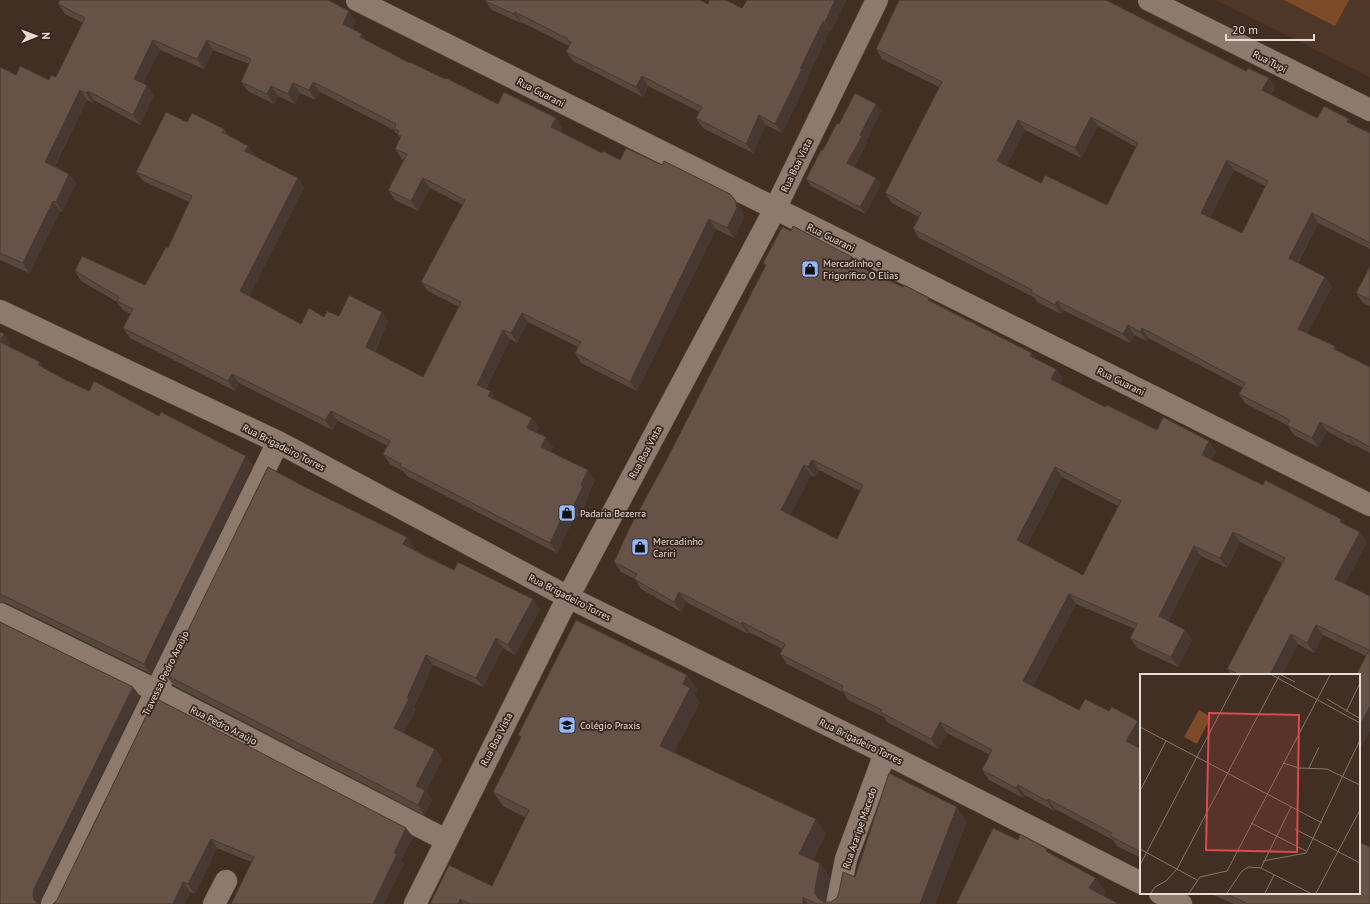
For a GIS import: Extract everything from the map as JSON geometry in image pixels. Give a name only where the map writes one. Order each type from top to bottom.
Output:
[{"type":"street","name":"Rua Guarani","points":[[357,0],[1370,505]]},
{"type":"street","name":"Rua Boa Vista","points":[[415,904],[568,597],[775,209],[877,0]]},
{"type":"street","name":"Rua Tupi","points":[[1149,0],[1370,110]]},
{"type":"street","name":"Rua Brigadeiro Torres","points":[[0,311],[278,442],[568,597],[885,753],[1140,883]]},
{"type":"street","name":"Travessa Pedro Araújo","points":[[52,904],[278,442]]},
{"type":"street","name":"Rua Pedro Araújo","points":[[0,614],[157,691],[446,840]]},
{"type":"street","name":"Rua Araripe Macedo","points":[[837,904],[846,859],[885,753]]},
{"type":"street","points":[[214,904],[226,881]]},
{"type":"street","points":[[1162,894],[1181,904]]},
{"type":"shaded area","points":[[1216,0],[1370,0],[1370,77]]},
{"type":"shaded area","points":[[1284,0],[1349,0],[1335,26]]},
{"type":"building","points":[[60,0],[328,0],[349,11],[343,24],[362,34],[360,37],[410,63],[445,79],[446,78],[498,104],[504,92],[556,118],[551,127],[602,153],[603,151],[620,160],[626,148],[662,165],[664,161],[730,194],[735,200],[737,208],[727,228],[709,219],[630,382],[575,353],[581,342],[522,313],[511,333],[503,330],[477,385],[491,391],[488,396],[532,418],[527,428],[546,437],[541,447],[588,470],[581,485],[583,486],[573,507],[568,505],[550,543],[400,466],[401,464],[383,454],[390,441],[331,411],[325,420],[232,374],[228,381],[123,328],[133,309],[117,301],[119,297],[75,271],[82,256],[145,285],[166,247],[168,248],[192,196],[136,172],[166,112],[187,122],[192,113],[224,129],[222,132],[248,146],[245,151],[298,178],[240,291],[301,324],[309,308],[324,317],[327,311],[339,316],[349,295],[382,312],[366,347],[423,377],[461,302],[421,282],[465,200],[423,178],[411,201],[388,190],[407,154],[395,149],[401,136],[397,134],[399,131],[394,129],[396,124],[313,82],[309,90],[293,83],[288,94],[271,86],[267,94],[241,82],[251,59],[207,40],[197,59],[153,40],[134,79],[147,85],[133,115],[88,91],[86,93],[80,90],[45,162],[69,174],[56,202],[53,201],[23,263],[0,253],[0,67],[16,75],[20,66],[49,80],[51,75],[56,77],[85,18],[58,4]]},
{"type":"building","points":[[700,0],[708,4],[709,0],[726,0],[742,8],[747,0],[835,0],[825,22],[823,21],[800,69],[802,69],[775,124],[759,115],[746,144],[696,118],[702,107],[642,76],[636,87],[566,52],[571,42],[567,40],[568,39],[515,12],[514,14],[485,1]]},
{"type":"building","points":[[899,0],[1106,0],[1246,71],[1248,68],[1269,78],[1262,90],[1317,118],[1324,106],[1349,119],[1347,122],[1370,133],[1370,243],[1312,213],[1289,258],[1325,277],[1298,329],[1335,346],[1334,349],[1370,367],[1370,447],[1320,422],[1312,438],[1287,425],[1290,420],[1239,394],[1245,383],[1142,328],[1140,332],[1128,325],[1123,334],[1057,301],[1055,305],[1031,292],[1032,290],[913,229],[921,213],[885,193],[942,82],[876,49]],"holes":[[[1091,117],[1138,143],[1107,205],[1045,175],[1041,183],[997,161],[1018,120],[1075,148]],[[1227,160],[1268,181],[1242,233],[1201,213]]]},
{"type":"building","points":[[855,93],[876,104],[860,135],[862,136],[847,163],[876,178],[860,207],[806,179],[837,123],[839,124]]},
{"type":"building","points":[[793,226],[852,257],[849,262],[903,287],[904,285],[929,298],[928,300],[1032,353],[1030,356],[1056,369],[1051,379],[1105,407],[1107,405],[1157,430],[1163,417],[1209,441],[1202,455],[1263,485],[1265,480],[1341,519],[1340,522],[1360,532],[1335,579],[1370,596],[1370,706],[1360,725],[1360,674],[1357,674],[1369,650],[1316,625],[1307,643],[1291,634],[1271,674],[1238,674],[1227,669],[1285,558],[1233,532],[1220,558],[1194,546],[1159,616],[1185,630],[1171,657],[1130,638],[1137,624],[1069,594],[1023,681],[1079,710],[1085,699],[1109,711],[1112,707],[1138,721],[1126,741],[1140,748],[1140,851],[1110,836],[1112,833],[1048,799],[1047,801],[1018,785],[1016,788],[982,770],[992,750],[940,722],[931,739],[880,712],[882,710],[841,690],[843,686],[780,654],[785,644],[742,622],[741,624],[679,592],[674,602],[634,579],[637,574],[614,562],[630,527],[669,455],[766,265],[763,263],[782,227],[791,231]],"holes":[[[812,460],[863,485],[837,539],[781,510],[804,465],[808,467]],[[1055,467],[1121,501],[1083,575],[1017,540]]]},
{"type":"building","points":[[1370,266],[1370,300],[1356,293]]},
{"type":"building","points":[[0,332],[4,334],[0,341]]},
{"type":"building","points":[[0,342],[40,362],[38,365],[89,391],[94,381],[159,416],[161,412],[246,456],[144,664],[0,594]]},
{"type":"building","points":[[268,467],[303,486],[407,537],[403,544],[429,558],[454,570],[458,562],[533,599],[508,645],[496,638],[476,678],[426,655],[407,698],[409,699],[394,728],[435,749],[416,786],[425,790],[418,805],[166,675]]},
{"type":"building","points":[[576,620],[687,675],[683,684],[690,688],[660,746],[816,819],[799,854],[820,863],[815,894],[824,902],[831,902],[837,898],[843,872],[855,877],[889,773],[957,807],[920,904],[817,904],[803,897],[803,904],[470,904],[460,899],[458,904],[430,904],[449,865],[492,886],[529,810],[493,792],[521,737],[518,735]]},
{"type":"building","points":[[0,622],[133,687],[34,889],[33,896],[38,904],[0,904]]},
{"type":"building","points":[[155,698],[406,828],[394,853],[397,854],[373,904],[231,904],[254,857],[211,839],[188,884],[183,882],[173,904],[53,904],[57,900]]},
{"type":"building","points":[[993,828],[1018,840],[1020,834],[1047,849],[1046,851],[1096,878],[1089,888],[1117,903],[956,904]]},
{"type":"building","points":[[1360,842],[1370,847],[1370,904],[1248,904],[1227,894],[1360,894]]},
{"type":"place","name":"Mercadinho e Frigorífico O Elias","points":[[810,269]]},
{"type":"place","name":"Padaria Bezerra","points":[[567,513]]},
{"type":"place","name":"Mercadinho Cariri","points":[[640,547]]},
{"type":"place","name":"Colégio Praxis","points":[[567,725]]}]
